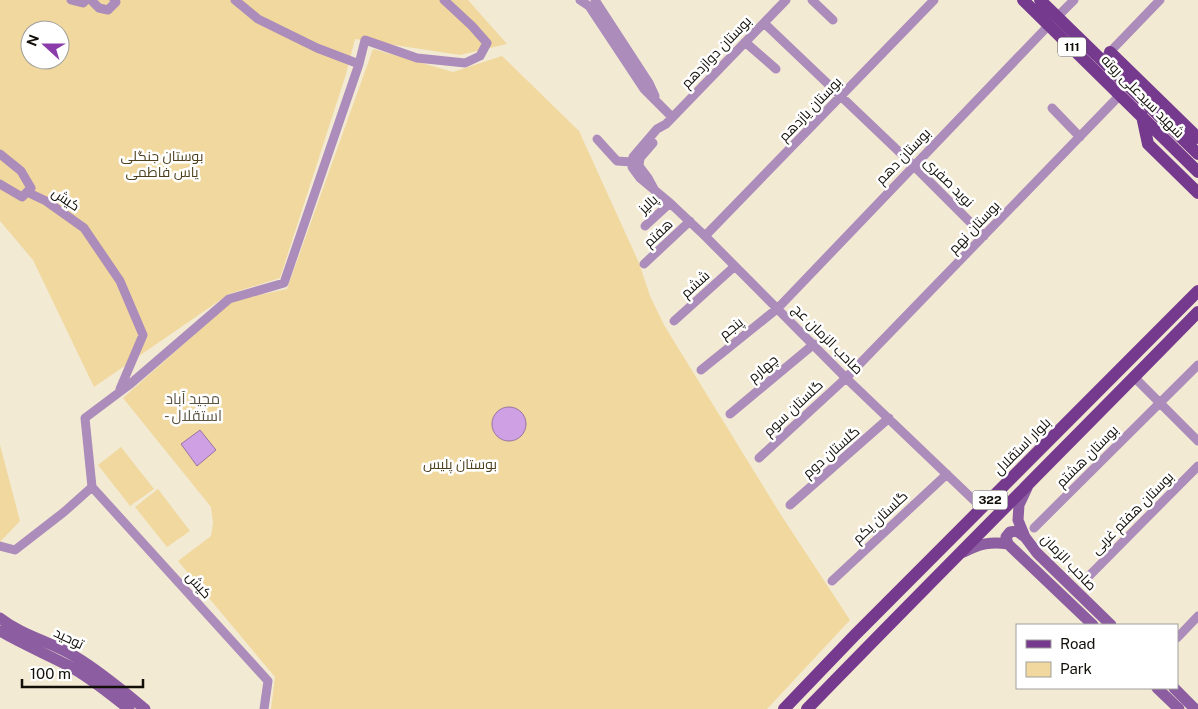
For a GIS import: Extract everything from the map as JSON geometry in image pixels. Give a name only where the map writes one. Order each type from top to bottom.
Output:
[{"type":"main road","name":"شهید سیدعلی روته","points":[[1023,0],[1106,56],[1124,91]]},
{"type":"main road","name":"شهید سیدعلی روته","points":[[1040,0],[1053,21],[1124,91],[1148,114],[1198,154]]},
{"type":"main road","points":[[1106,56],[1198,138]]},
{"type":"main road","name":"شهید سیدعلی روته","points":[[1148,114],[1198,172]]},
{"type":"main road","points":[[1179,120],[1148,114],[1148,144],[1198,193]]},
{"type":"main road","name":"بلوار استقلال","points":[[784,709],[1198,291]]},
{"type":"main road","name":"322","points":[[807,709],[1198,312]]},
{"type":"main road","points":[[1122,366],[1134,377]]},
{"type":"main road","points":[[1101,388],[1115,384],[1116,390],[1113,399]]},
{"type":"main road","name":"صاحب الزمان","points":[[1028,485],[1019,504],[1018,520],[1024,538],[1110,624]]},
{"type":"main road","points":[[956,556],[978,545],[995,542],[1008,544],[1006,537],[1010,532],[1017,531],[1024,538]]},
{"type":"main road","name":"صاحب الزمان","points":[[1008,544],[1092,624]]},
{"type":"main road","name":"توحید","points":[[0,618],[26,634],[83,661],[100,672],[145,709]]},
{"type":"main road","name":"توحید","points":[[0,631],[21,644],[69,666],[94,681],[129,709]]},
{"type":"main road","points":[[1158,689],[1179,709]]},
{"type":"main road","points":[[1175,689],[1195,709]]},
{"type":"street","points":[[71,0],[83,3],[86,0]]},
{"type":"street","points":[[91,0],[99,8],[108,10],[116,2],[114,0]]},
{"type":"street","points":[[235,0],[258,19],[317,48],[359,64]]},
{"type":"street","points":[[0,546],[15,550],[64,512],[92,487],[85,418],[119,392],[229,299],[284,283],[359,64],[365,40],[417,58],[465,63],[480,56],[487,43],[444,0]]},
{"type":"street","points":[[580,0],[589,6],[644,89],[658,101]]},
{"type":"street","points":[[595,0],[649,83],[669,120]]},
{"type":"street","name":"بوستان دوازدهم","points":[[632,162],[632,157],[657,129],[669,120],[786,0]]},
{"type":"street","points":[[812,0],[833,20]]},
{"type":"street","name":"بوستان یازدهم","points":[[705,236],[934,0]]},
{"type":"street","name":"بوستان دهم","points":[[778,308],[913,165],[1074,0]]},
{"type":"street","points":[[1106,56],[1160,0]]},
{"type":"street","name":"نوید صفری","points":[[764,23],[913,165],[984,236]]},
{"type":"street","points":[[745,42],[776,69]]},
{"type":"street","name":"بوستان نهم","points":[[846,378],[1124,91]]},
{"type":"street","points":[[1052,108],[1080,136]]},
{"type":"street","name":"بوستان دوازدهم","points":[[654,189],[639,166],[640,158],[669,120]]},
{"type":"street","points":[[597,139],[618,161],[632,162],[632,167],[640,178],[654,189]]},
{"type":"street","points":[[0,154],[21,171],[31,188],[27,192]]},
{"type":"street","name":"کیش","points":[[0,184],[22,198],[27,192],[46,200],[84,228],[120,281],[143,335],[119,392]]},
{"type":"street","name":"صاحب الزمان عج","points":[[654,189],[705,236],[846,378],[982,508]]},
{"type":"street","name":"پالیز","points":[[645,226],[670,202]]},
{"type":"street","name":"هفتم","points":[[644,264],[690,222]]},
{"type":"street","name":"ششم","points":[[674,321],[735,266]]},
{"type":"street","name":"پنجم","points":[[701,370],[778,308]]},
{"type":"street","name":"چهارم","points":[[730,414],[814,344]]},
{"type":"street","name":"بوستان هشتم","points":[[1034,528],[1198,365]]},
{"type":"street","points":[[1134,377],[1198,441]]},
{"type":"street","name":"گلستان سوم","points":[[759,458],[846,378]]},
{"type":"street","name":"گلستان دوم","points":[[790,504],[890,418]]},
{"type":"street","name":"بوستان هفتم غربی","points":[[1085,580],[1198,466]]},
{"type":"street","name":"گلستان یکم","points":[[832,581],[947,474]]},
{"type":"street","name":"کیش","points":[[92,487],[268,681],[264,709]]},
{"type":"street","points":[[1178,637],[1198,616]]},
{"type":"green space","name":"بوستان جنگلی یاس فاطمی","points":[[0,0],[468,0],[507,44],[460,55],[355,39],[346,74],[280,278],[229,294],[94,387],[33,260],[0,221]]},
{"type":"green space","name":"بوستان پلیس","points":[[373,49],[453,72],[502,56],[579,131],[639,263],[650,296],[664,325],[781,515],[850,620],[767,709],[271,709],[275,677],[178,561],[211,536],[213,523],[211,507],[123,398],[232,301],[287,289]]},
{"type":"green space","points":[[0,445],[20,521],[0,542]]},
{"type":"green space","points":[[121,447],[154,489],[130,506],[98,465]]},
{"type":"green space","points":[[158,489],[190,531],[167,547],[135,507]]},
{"type":"shaded area","points":[[509,407],[516,408],[521,412],[525,417],[525,431],[521,436],[516,440],[509,441],[502,440],[497,436],[493,431],[492,424],[493,417],[497,412],[502,408]]},
{"type":"shaded area","points":[[200,430],[216,450],[197,466],[181,444]]},
{"type":"district","name":"مجید آباد - استقلال","points":[[193,406]]}]
